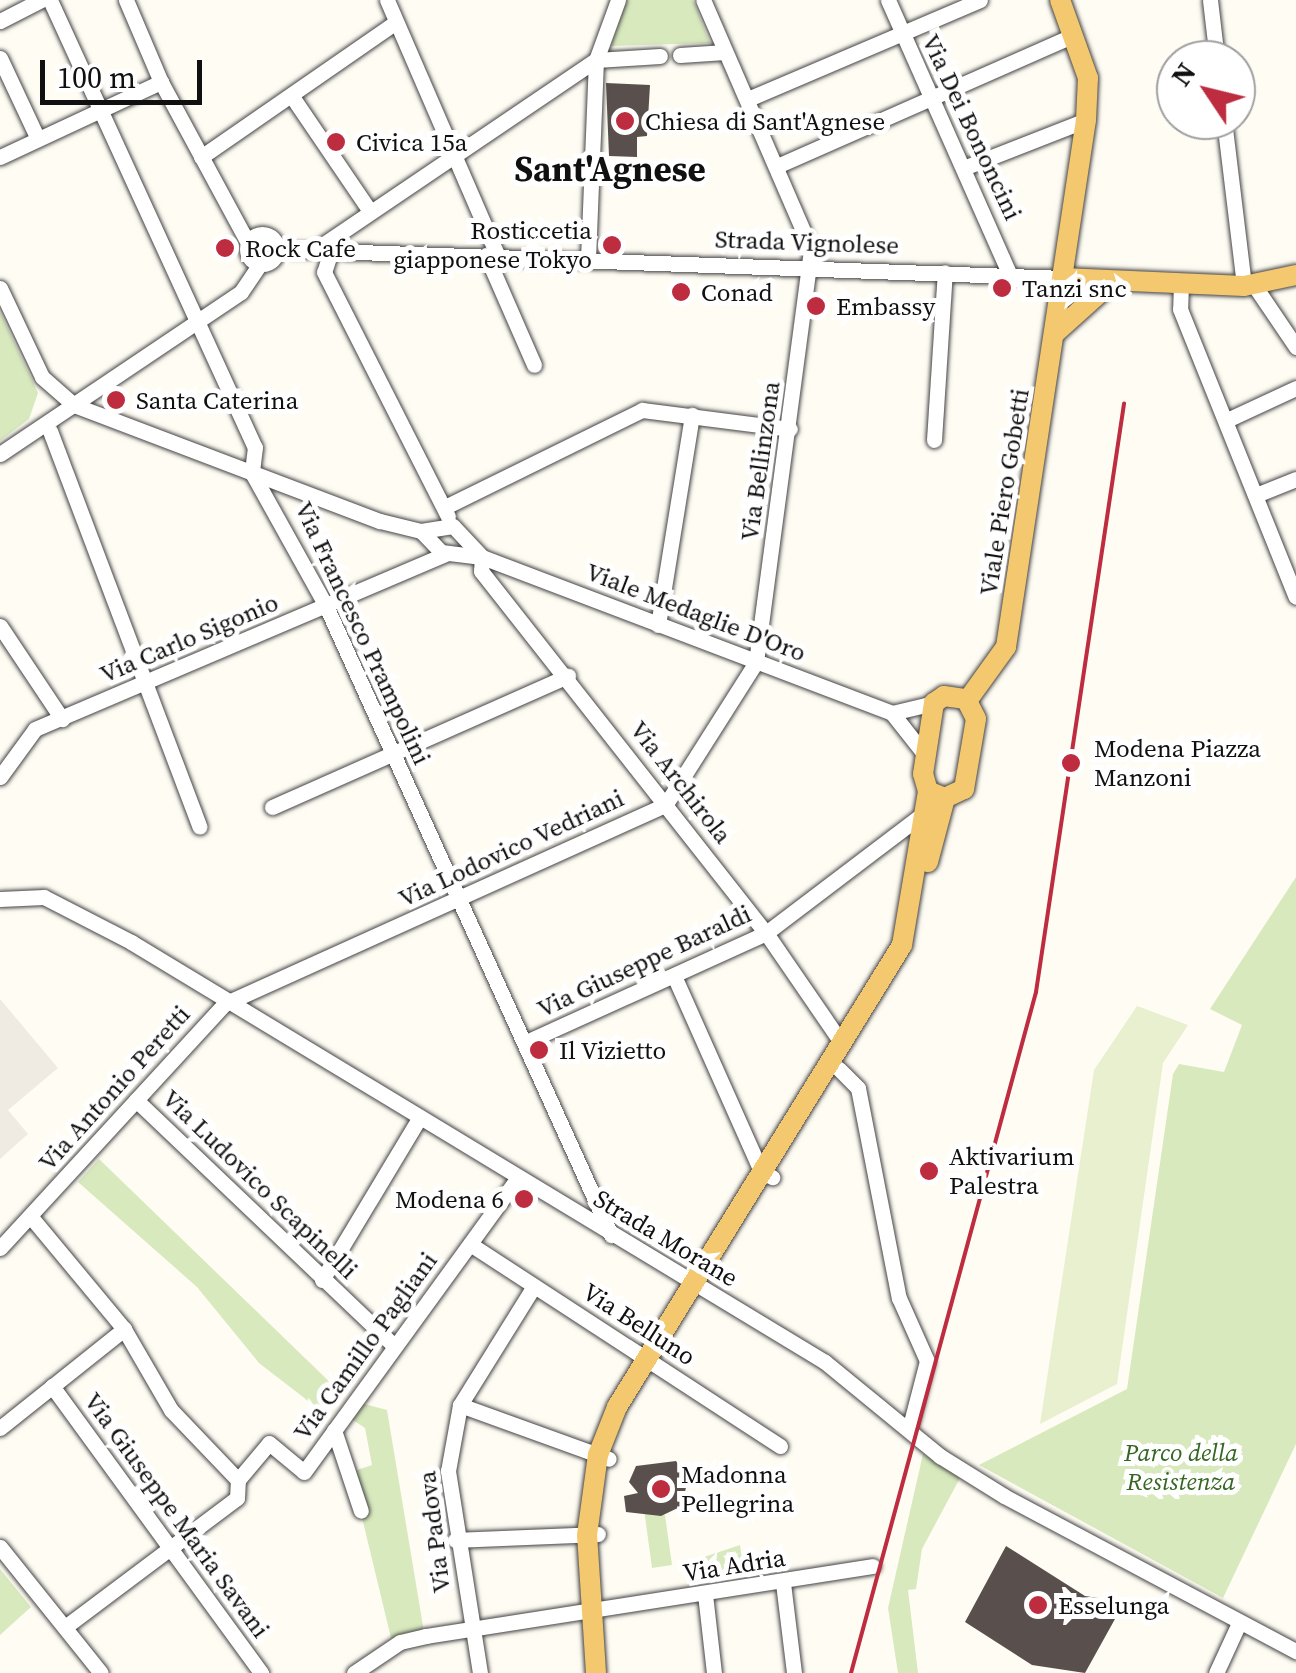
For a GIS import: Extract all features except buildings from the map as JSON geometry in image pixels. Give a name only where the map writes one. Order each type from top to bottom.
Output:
[{"type":"main road","name":"Viale Piero Gobetti","points":[[967,701],[1006,648],[1086,120],[1088,78],[1060,0]]},
{"type":"main road","name":"Strada Vignolese","points":[[1063,278],[1249,285],[1296,275]]},
{"type":"main road","points":[[1054,334],[1113,282]]},
{"type":"main road","points":[[767,1174],[839,1069],[911,947],[936,794],[925,755],[934,703],[950,695],[967,701],[976,720],[967,777],[957,796],[936,794]]},
{"type":"main road","points":[[596,1673],[593,1534],[604,1457],[652,1361],[767,1174],[908,928],[924,813],[936,794]]},
{"type":"main road","points":[[596,1610],[606,1673]]},
{"type":"street","points":[[0,21],[42,0]]},
{"type":"street","name":"Via Francesco Prampolini","points":[[50,0],[255,447],[252,473],[326,606],[611,1234]]},
{"type":"street","points":[[126,0],[160,82],[259,264]]},
{"type":"street","points":[[387,0],[454,154],[534,365]]},
{"type":"street","points":[[588,260],[596,60],[618,0]]},
{"type":"street","points":[[703,0],[777,166],[813,267]]},
{"type":"street","name":"Via Dei Bononcini","points":[[888,0],[930,99],[966,167],[1010,276]]},
{"type":"street","points":[[748,100],[980,0]]},
{"type":"street","points":[[1210,0],[1215,40]]},
{"type":"street","points":[[201,157],[292,98],[396,22]]},
{"type":"street","points":[[777,166],[1074,35]]},
{"type":"street","points":[[680,55],[726,52]]},
{"type":"street","points":[[442,539],[444,507],[324,272],[323,250],[369,210],[596,60],[660,56]]},
{"type":"street","points":[[0,58],[38,139]]},
{"type":"street","points":[[0,158],[160,82]]},
{"type":"street","points":[[292,98],[369,210]]},
{"type":"street","points":[[966,167],[1086,120]]},
{"type":"street","points":[[1227,140],[1249,285],[1296,347]]},
{"type":"street","points":[[0,454],[240,292],[259,264],[277,249],[236,216]]},
{"type":"street","points":[[248,243],[263,234]]},
{"type":"street","name":"Strada Vignolese","points":[[277,249],[1063,278]]},
{"type":"street","name":"Via Bellinzona","points":[[756,662],[813,267]]},
{"type":"street","points":[[934,440],[945,272]]},
{"type":"street","points":[[1180,284],[1180,309],[1256,495],[1291,567],[1296,597]]},
{"type":"street","points":[[0,288],[42,377],[74,405]]},
{"type":"street","points":[[1227,420],[1296,388]]},
{"type":"street","name":"Viale Medaglie D'Oro","points":[[74,405],[442,539],[892,713]]},
{"type":"street","points":[[444,507],[604,422],[642,410],[790,429]]},
{"type":"street","points":[[658,625],[692,415]]},
{"type":"street","points":[[50,430],[200,827]]},
{"type":"street","points":[[1256,495],[1296,478]]},
{"type":"street","name":"Via Carlo Sigonio","points":[[0,777],[35,729],[416,569],[442,539]]},
{"type":"street","name":"Via Archirola","points":[[482,557],[481,572],[568,676],[766,933],[842,1042]]},
{"type":"street","points":[[0,626],[62,719]]},
{"type":"street","points":[[666,804],[756,662]]},
{"type":"street","points":[[272,807],[568,676]]},
{"type":"street","points":[[925,755],[892,713],[934,703]]},
{"type":"street","name":"Via Lodovico Vedriani","points":[[224,1004],[666,804]]},
{"type":"street","name":"Via Giuseppe Baraldi","points":[[526,1042],[766,933],[924,813]]},
{"type":"street","name":"Strada Morane","points":[[0,899],[31,894],[72,909],[224,1004],[420,1117],[825,1362],[909,1430],[1082,1543],[1296,1651]]},
{"type":"street","points":[[674,978],[767,1174]]},
{"type":"street","name":"Via Antonio Peretti","points":[[0,1248],[224,1004]]},
{"type":"street","points":[[839,1069],[858,1088],[899,1298],[928,1361],[909,1430]]},
{"type":"street","name":"Via Ludovico Scapinelli","points":[[136,1100],[393,1345]]},
{"type":"street","points":[[322,1280],[420,1117]]},
{"type":"street","name":"Via Camillo Pagliani","points":[[65,1627],[237,1498],[238,1480],[269,1443],[304,1472],[517,1179]]},
{"type":"street","points":[[31,1217],[124,1329],[171,1410],[238,1480]]},
{"type":"street","name":"Via Belluno","points":[[470,1244],[780,1446]]},
{"type":"street","name":"Via Padova","points":[[480,1673],[455,1540],[448,1471],[460,1405],[534,1286]]},
{"type":"street","points":[[0,1428],[124,1329]]},
{"type":"street","name":"Via Giuseppe Maria Savani","points":[[52,1386],[262,1673]]},
{"type":"street","points":[[460,1405],[604,1457]]},
{"type":"street","points":[[334,1430],[361,1510]]},
{"type":"street","points":[[455,1540],[593,1534]]},
{"type":"street","points":[[0,1547],[101,1673]]},
{"type":"street","name":"Via Adria","points":[[354,1673],[400,1642],[872,1566]]},
{"type":"street","points":[[784,1583],[794,1673]]},
{"type":"street","points":[[706,1594],[714,1673]]},
{"type":"street","points":[[1216,1673],[1238,1624]]},
{"type":"green space","points":[[627,0],[693,0],[710,43],[611,46]]},
{"type":"green space","points":[[0,312],[38,393],[29,419],[0,441]]},
{"type":"green space","name":"Parco della Resistenza","points":[[1296,877],[1296,1444],[1223,1598],[979,1465],[1127,1389],[1173,1074],[1179,1064],[1224,1072],[1242,1025],[1210,1009]]},
{"type":"green space","points":[[1137,1006],[1188,1025],[1163,1063],[1117,1384],[1040,1424],[1094,1070]]},
{"type":"green space","points":[[99,1159],[340,1392],[325,1414],[259,1363],[197,1287],[78,1182]]},
{"type":"green space","points":[[357,1402],[387,1410],[424,1632],[391,1638],[351,1472],[372,1465],[365,1428],[350,1418]]},
{"type":"green space","points":[[923,1454],[960,1478],[922,1549],[916,1589],[908,1590],[918,1673],[898,1673],[888,1608]]},
{"type":"green space","points":[[644,1509],[665,1515],[672,1565],[652,1568]]},
{"type":"green space","points":[[740,1545],[744,1573],[698,1581],[695,1560]]},
{"type":"green space","points":[[0,1569],[31,1607],[0,1635]]},
{"type":"shaded area","points":[[0,999],[58,1068],[8,1110],[28,1134],[0,1159]]},
{"type":"railway","points":[[851,1673],[1036,992],[1124,404]]},
{"type":"place","name":"Chiesa di Sant'Agnese","points":[[625,121]]},
{"type":"place","name":"Civica 15a","points":[[336,142]]},
{"type":"place","name":"Rosticcetia giapponese Tokyo","points":[[612,245]]},
{"type":"place","name":"Rock Cafe","points":[[225,248]]},
{"type":"place","name":"Tanzi snc","points":[[1002,288]]},
{"type":"place","name":"Conad","points":[[681,292]]},
{"type":"place","name":"Embassy","points":[[816,306]]},
{"type":"place","name":"Santa Caterina","points":[[116,400]]},
{"type":"place","name":"Modena Piazza Manzoni","points":[[1071,763]]},
{"type":"place","name":"Il Vizietto","points":[[539,1050]]},
{"type":"place","name":"Aktivarium Palestra","points":[[929,1171]]},
{"type":"place","name":"Modena 6","points":[[524,1199]]},
{"type":"place","name":"Madonna Pellegrina","points":[[661,1489]]},
{"type":"place","name":"Esselunga","points":[[1038,1605]]},
{"type":"district","name":"Sant'Agnese","points":[[610,169]]}]
